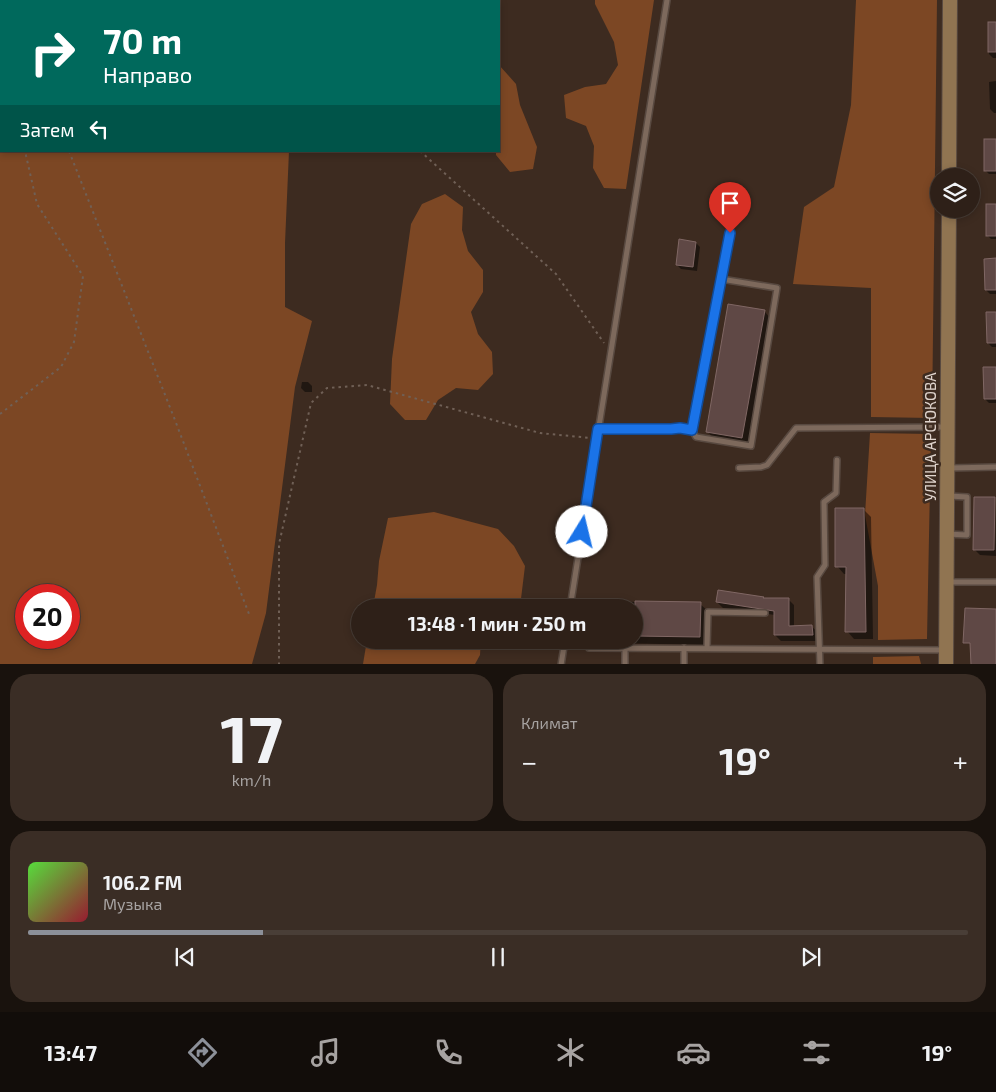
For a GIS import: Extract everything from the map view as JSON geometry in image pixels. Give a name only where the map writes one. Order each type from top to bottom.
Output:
[{"type":"street","points":[[949,168],[950,0]]},
{"type":"street","name":"УЛИЦА АРСЮКОВА","points":[[946,664],[949,218]]},
{"type":"lane","points":[[571,599],[667,0]]},
{"type":"lane","points":[[721,279],[777,288],[751,446],[696,437],[692,430],[721,279],[730,233]]},
{"type":"lane","points":[[739,468],[767,465],[796,428],[947,427]]},
{"type":"lane","points":[[598,429],[680,428],[692,430]]},
{"type":"lane","points":[[820,664],[817,577],[825,564],[824,502],[836,493],[837,460]]},
{"type":"lane","points":[[947,468],[996,467]]},
{"type":"lane","points":[[946,496],[967,496],[967,535],[946,534]]},
{"type":"lane","points":[[946,582],[996,582]]},
{"type":"lane","points":[[707,648],[708,612],[765,613]]},
{"type":"lane","points":[[643,648],[946,650]]},
{"type":"lane","points":[[684,648],[684,664]]},
{"type":"lane","points":[[561,664],[564,649]]},
{"type":"lane","points":[[624,649],[625,664]]},
{"type":"path","points":[[0,414],[61,367],[74,342],[83,276],[37,204],[25,152]]},
{"type":"path","points":[[70,152],[249,614]]},
{"type":"path","points":[[421,152],[556,274],[610,353]]},
{"type":"path","points":[[279,664],[279,544],[311,403],[326,388],[367,385],[540,433],[597,439]]},
{"type":"shaded area","points":[[595,0],[654,0],[626,189],[604,188],[593,168],[594,146],[586,126],[566,118],[564,95],[585,87],[606,84],[618,65],[614,42],[595,4]]},
{"type":"shaded area","points":[[856,0],[937,0],[935,168],[930,168],[930,218],[934,218],[932,418],[871,417],[871,288],[793,284],[804,207],[834,187],[851,105]]},
{"type":"shaded area","points":[[500,66],[516,84],[520,105],[537,147],[533,169],[510,172],[496,155],[496,152],[500,152]]},
{"type":"shaded area","points":[[0,152],[289,152],[285,243],[285,307],[312,321],[295,387],[266,613],[252,664],[0,664]]},
{"type":"shaded area","points":[[445,194],[463,207],[462,230],[468,251],[483,270],[483,292],[471,312],[478,334],[492,352],[493,374],[478,390],[456,388],[438,400],[426,420],[405,420],[390,404],[392,359],[411,224],[422,204]]},
{"type":"shaded area","points":[[870,433],[931,434],[927,639],[878,640],[878,586],[865,515]]},
{"type":"shaded area","points":[[434,512],[498,529],[514,546],[525,566],[521,599],[374,599],[379,561],[388,518]]},
{"type":"shaded area","points":[[366,649],[480,649],[480,655],[475,664],[363,664]]},
{"type":"shaded area","points":[[919,656],[921,664],[873,664],[873,657]]},
{"type":"building","points":[[988,22],[996,22],[996,52],[988,52]]},
{"type":"building","points":[[984,139],[996,139],[996,171],[984,171]]},
{"type":"building","points":[[986,204],[996,204],[996,236],[986,236]]},
{"type":"building","points":[[679,239],[696,242],[693,267],[676,265]]},
{"type":"building","points":[[996,258],[996,290],[985,290],[984,259]]},
{"type":"building","points":[[728,304],[765,310],[742,438],[706,432]]},
{"type":"building","points":[[986,312],[996,312],[996,343],[987,343]]},
{"type":"building","points":[[983,367],[996,367],[996,399],[984,399]]},
{"type":"building","points":[[974,497],[995,497],[994,550],[973,550]]},
{"type":"building","points":[[835,508],[864,508],[866,632],[845,632],[846,567],[835,567]]},
{"type":"building","points":[[718,590],[763,598],[789,598],[789,626],[812,625],[813,635],[774,635],[774,611],[716,602]]},
{"type":"building","points":[[643,601],[701,602],[700,637],[643,636]]},
{"type":"building","points":[[965,608],[996,609],[996,664],[971,664],[970,643],[963,643]]},
{"type":"route","points":[[582,532],[598,429],[680,428],[692,430],[730,233]]}]
